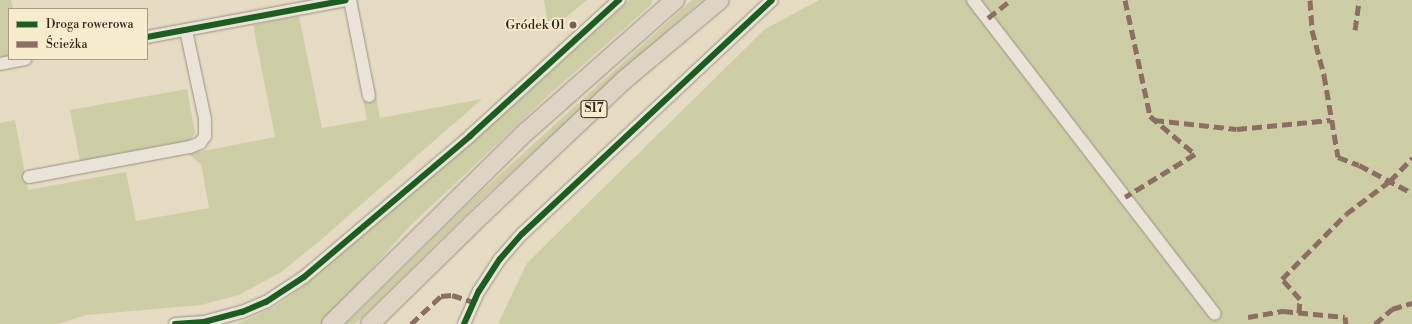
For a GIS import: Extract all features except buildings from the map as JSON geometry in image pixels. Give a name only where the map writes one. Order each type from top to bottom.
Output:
[{"type":"highway","name":"S17","points":[[331,324],[527,131],[675,0]]},
{"type":"highway","name":"S17","points":[[370,324],[472,224],[624,81],[720,0]]},
{"type":"street","points":[[148,37],[346,0]]},
{"type":"street","points":[[350,0],[369,96]]},
{"type":"street","points":[[175,324],[204,322],[242,312],[266,302],[304,277],[470,136],[619,0]]},
{"type":"street","points":[[464,324],[479,291],[500,259],[522,234],[772,0]]},
{"type":"street","points":[[973,0],[1215,314]]},
{"type":"street","points":[[29,177],[200,143],[205,136],[205,119],[186,30]]},
{"type":"street","points":[[0,64],[21,60]]},
{"type":"green space","points":[[0,0],[11,0],[13,8],[8,8],[8,56],[0,57]]},
{"type":"green space","points":[[544,0],[587,0],[559,23],[548,25]]},
{"type":"green space","points":[[629,0],[652,0],[651,5],[551,93],[410,226],[324,322],[321,324],[237,324],[274,307],[301,288],[525,95]]},
{"type":"green space","points":[[692,0],[702,0],[484,197],[355,324],[346,324],[475,197]]},
{"type":"green space","points":[[819,0],[1412,0],[1412,324],[498,324],[527,263],[765,29]]},
{"type":"green space","points":[[299,16],[322,128],[367,120],[363,100],[376,97],[380,118],[482,99],[316,244],[281,272],[239,295],[201,305],[86,315],[58,324],[0,324],[0,123],[15,120],[28,190],[126,172],[136,221],[209,208],[201,164],[188,154],[275,137],[253,25]]},
{"type":"green space","points":[[187,89],[195,133],[190,140],[80,161],[70,110]]},
{"type":"marked path","points":[[988,18],[1011,0]]},
{"type":"marked path","points":[[1125,0],[1150,116],[1195,154],[1125,197]]},
{"type":"marked path","points":[[1310,0],[1312,30],[1324,75],[1338,157],[1359,165],[1412,193]]},
{"type":"marked path","points":[[1355,30],[1359,0]]},
{"type":"marked path","points":[[1154,120],[1237,129],[1331,120]]},
{"type":"marked path","points":[[1299,313],[1300,299],[1282,279],[1346,214],[1390,181],[1412,158]]},
{"type":"marked path","points":[[411,324],[441,296],[452,295],[474,302]]},
{"type":"marked path","points":[[1375,324],[1392,309],[1412,303]]},
{"type":"marked path","points":[[1248,317],[1283,311],[1345,317],[1346,324]]},
{"type":"cycle path","points":[[148,37],[346,0]]},
{"type":"cycle path","points":[[175,324],[204,322],[242,312],[266,302],[304,277],[470,136],[619,0]]},
{"type":"cycle path","points":[[464,324],[479,291],[500,259],[522,234],[772,0]]},
{"type":"place","name":"Gródek 01","points":[[573,25]]}]
